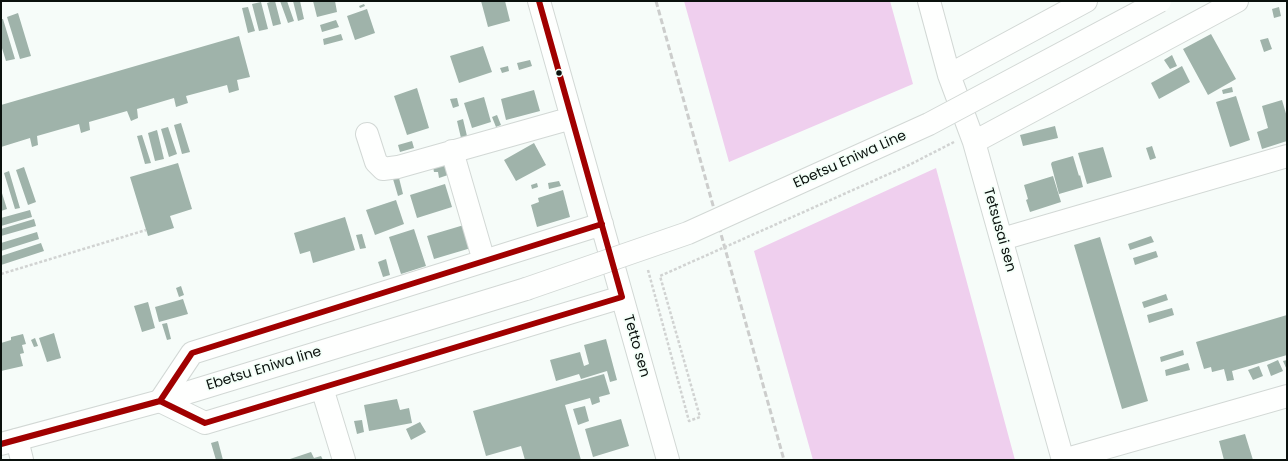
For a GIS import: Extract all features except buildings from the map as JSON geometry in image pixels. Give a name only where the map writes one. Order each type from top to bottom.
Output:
[{"type":"street","name":"Tetto sen","points":[[539,1],[668,460]]},
{"type":"street","name":"Tetsusai sen","points":[[929,1],[949,75],[964,142],[1002,239],[1063,460]]},
{"type":"street","points":[[949,75],[1086,1]]},
{"type":"street","name":"Ebetsu Eniwa Line","points":[[526,289],[688,233],[929,124],[1160,1]]},
{"type":"street","points":[[964,142],[1237,1]]},
{"type":"street","points":[[367,134],[376,162],[383,169],[398,167],[572,118]]},
{"type":"street","points":[[452,151],[484,261]]},
{"type":"street","points":[[1002,239],[1287,156]]},
{"type":"street","points":[[602,224],[192,353],[160,401],[205,423],[622,297]]},
{"type":"street","name":"Ebetsu Eniwa line","points":[[13,448],[160,401],[526,289]]},
{"type":"street","points":[[322,388],[344,460]]},
{"type":"street","points":[[1063,460],[1287,396]]},
{"type":"path","points":[[648,270],[689,421],[700,417],[660,276],[964,142]]},
{"type":"path","points":[[1,274],[146,230]]},
{"type":"shaded area","points":[[684,1],[890,1],[913,84],[729,162]]},
{"type":"shaded area","points":[[936,168],[1015,460],[813,460],[754,251]]},
{"type":"railway","points":[[656,1],[784,460]]},
{"type":"transit line","points":[[160,401],[205,423],[622,297],[539,1]]},
{"type":"transit line","points":[[160,401],[192,353],[602,224]]},
{"type":"transit line","points":[[1,444],[160,401]]}]
